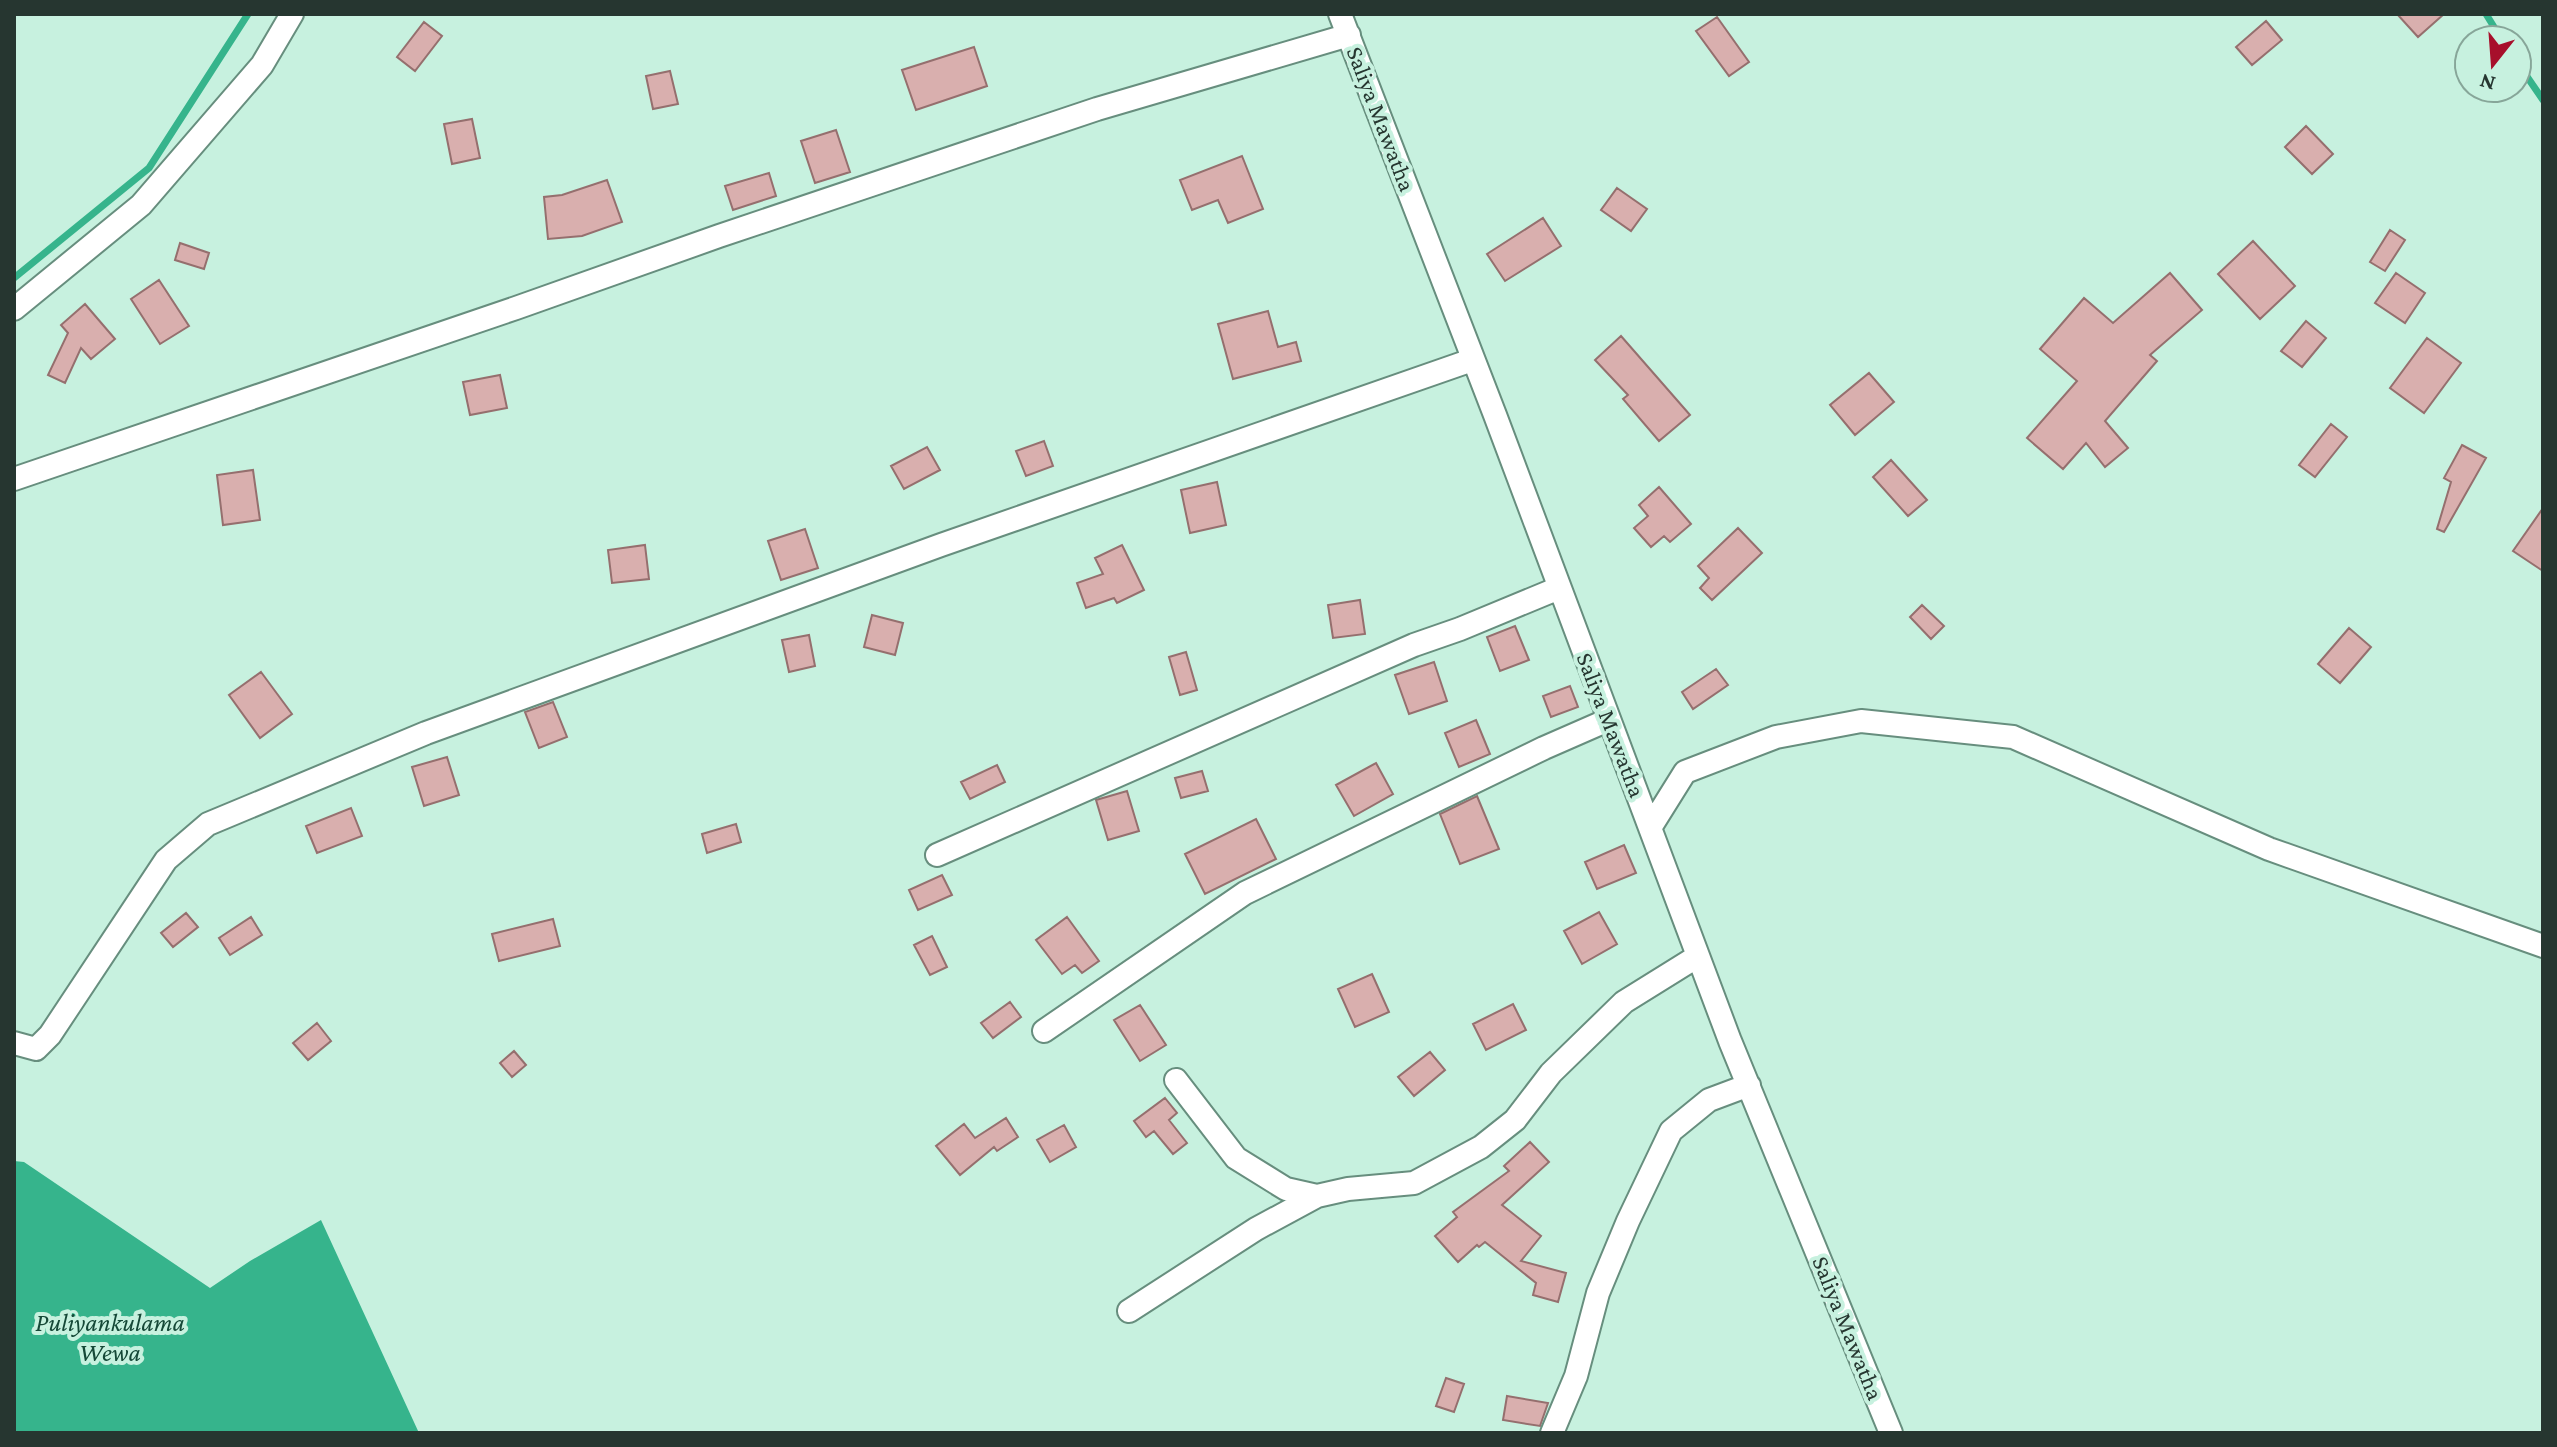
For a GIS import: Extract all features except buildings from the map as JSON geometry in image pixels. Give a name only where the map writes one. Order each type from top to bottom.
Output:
[{"type":"street","points":[[14,309],[141,205],[262,65],[292,14]]},
{"type":"street","name":"Saliya Mawatha","points":[[1340,14],[1698,956],[1891,1433]]},
{"type":"street","points":[[14,479],[1082,114],[1349,35]]},
{"type":"street","points":[[14,1043],[36,1049],[50,1035],[166,860],[208,824],[426,733],[971,534],[1472,360]]},
{"type":"street","points":[[937,855],[1414,645],[1559,588]]},
{"type":"street","points":[[1044,1031],[1245,893],[1608,720]]},
{"type":"street","points":[[1650,828],[1685,772],[1776,737],[1861,721],[2013,737],[2269,849],[2543,946]]},
{"type":"street","points":[[1129,1311],[1256,1229],[1317,1196],[1348,1189],[1414,1183],[1481,1147],[1515,1120],[1551,1073],[1624,1002],[1698,956]]},
{"type":"street","points":[[1176,1080],[1236,1158],[1286,1189],[1317,1196]]},
{"type":"street","points":[[1552,1433],[1576,1376],[1598,1293],[1671,1131],[1709,1100],[1749,1085]]},
{"type":"water","name":"Puliyankulama Wewa","points":[[14,1161],[24,1162],[210,1288],[321,1220],[419,1433],[14,1433]]},
{"type":"waterway","points":[[14,278],[149,168],[248,14]]},
{"type":"waterway","points":[[2486,14],[2492,24]]},
{"type":"waterway","points":[[2533,85],[2543,100]]}]
